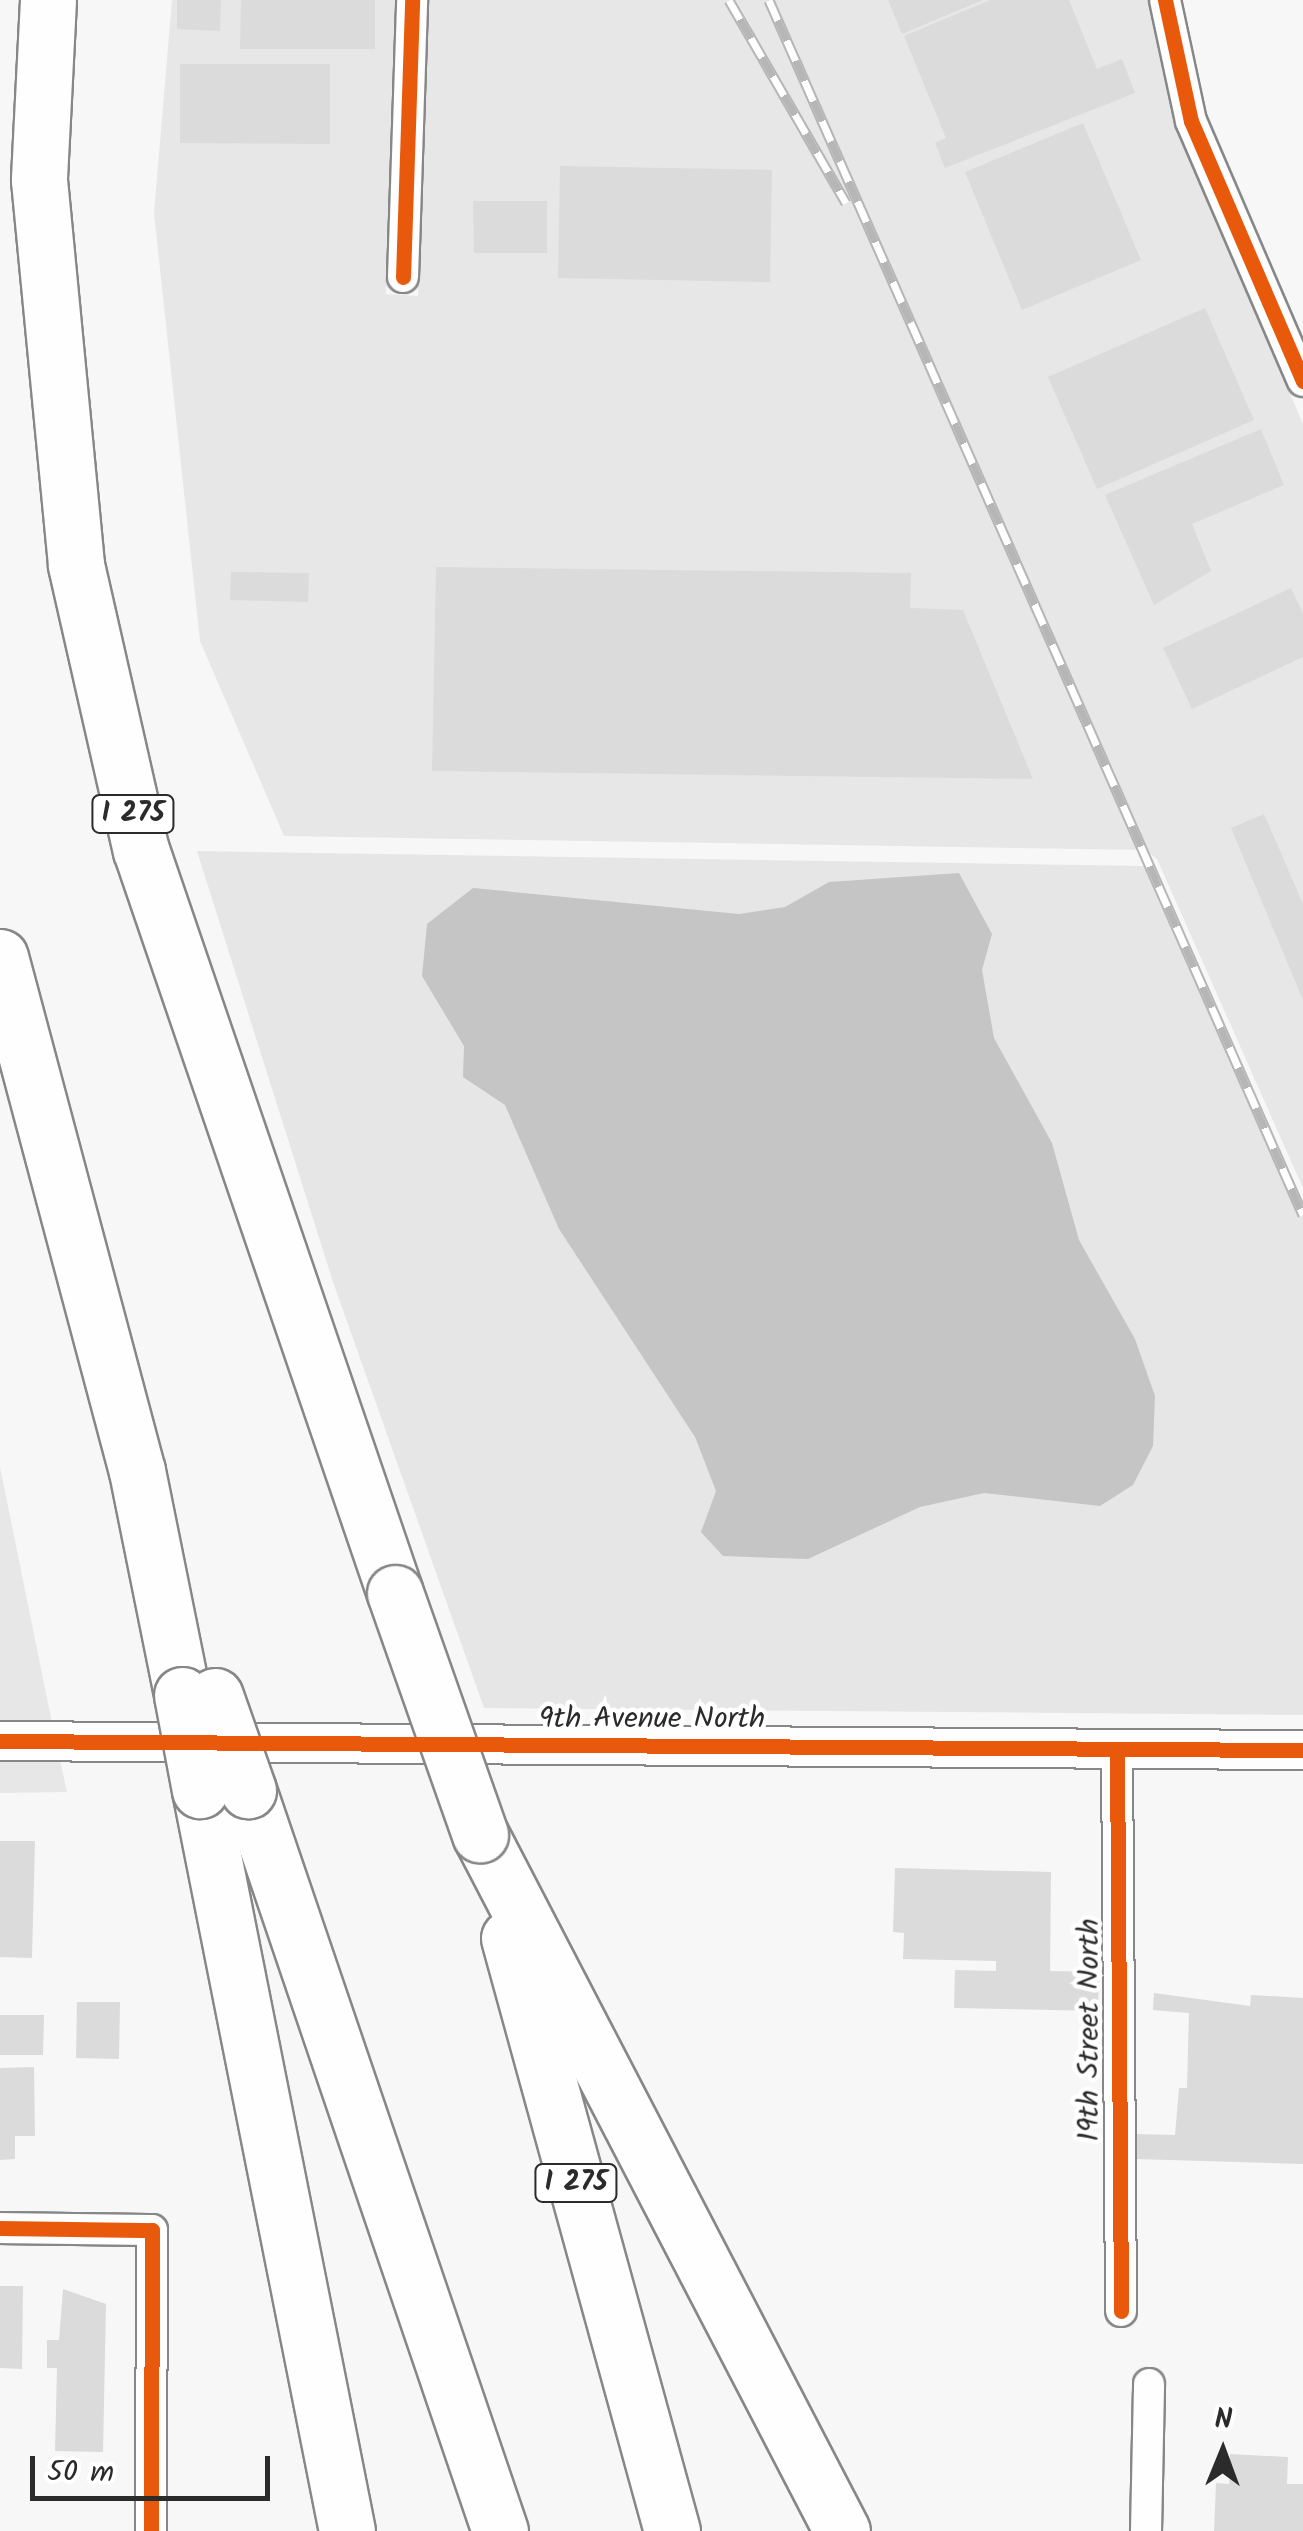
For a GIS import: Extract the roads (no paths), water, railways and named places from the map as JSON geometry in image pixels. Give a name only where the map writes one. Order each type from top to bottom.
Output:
[{"type":"highway","name":"I 275","points":[[48,0],[39,180],[76,565],[141,850],[480,1834],[672,2531]]},
{"type":"highway","points":[[0,957],[224,1790],[347,2531]]},
{"type":"highway","points":[[224,1790],[451,2374],[500,2531]]},
{"type":"highway","points":[[480,1834],[842,2531]]},
{"type":"highway","points":[[451,2374],[475,2531]]},
{"type":"street","points":[[403,277],[412,0]]},
{"type":"street","points":[[1165,0],[1191,121],[1303,381]]},
{"type":"street","points":[[1271,306],[1303,306]]},
{"type":"street","name":"9th Avenue North","points":[[0,1741],[1303,1750]]},
{"type":"street","name":"19th Street North","points":[[1116,1750],[1121,2310]]},
{"type":"street","points":[[0,2228],[152,2230],[151,2531]]},
{"type":"street","points":[[1146,2531],[1149,2384]]},
{"type":"railway","points":[[729,0],[846,203]]},
{"type":"railway","points":[[769,0],[1303,1215]]}]
